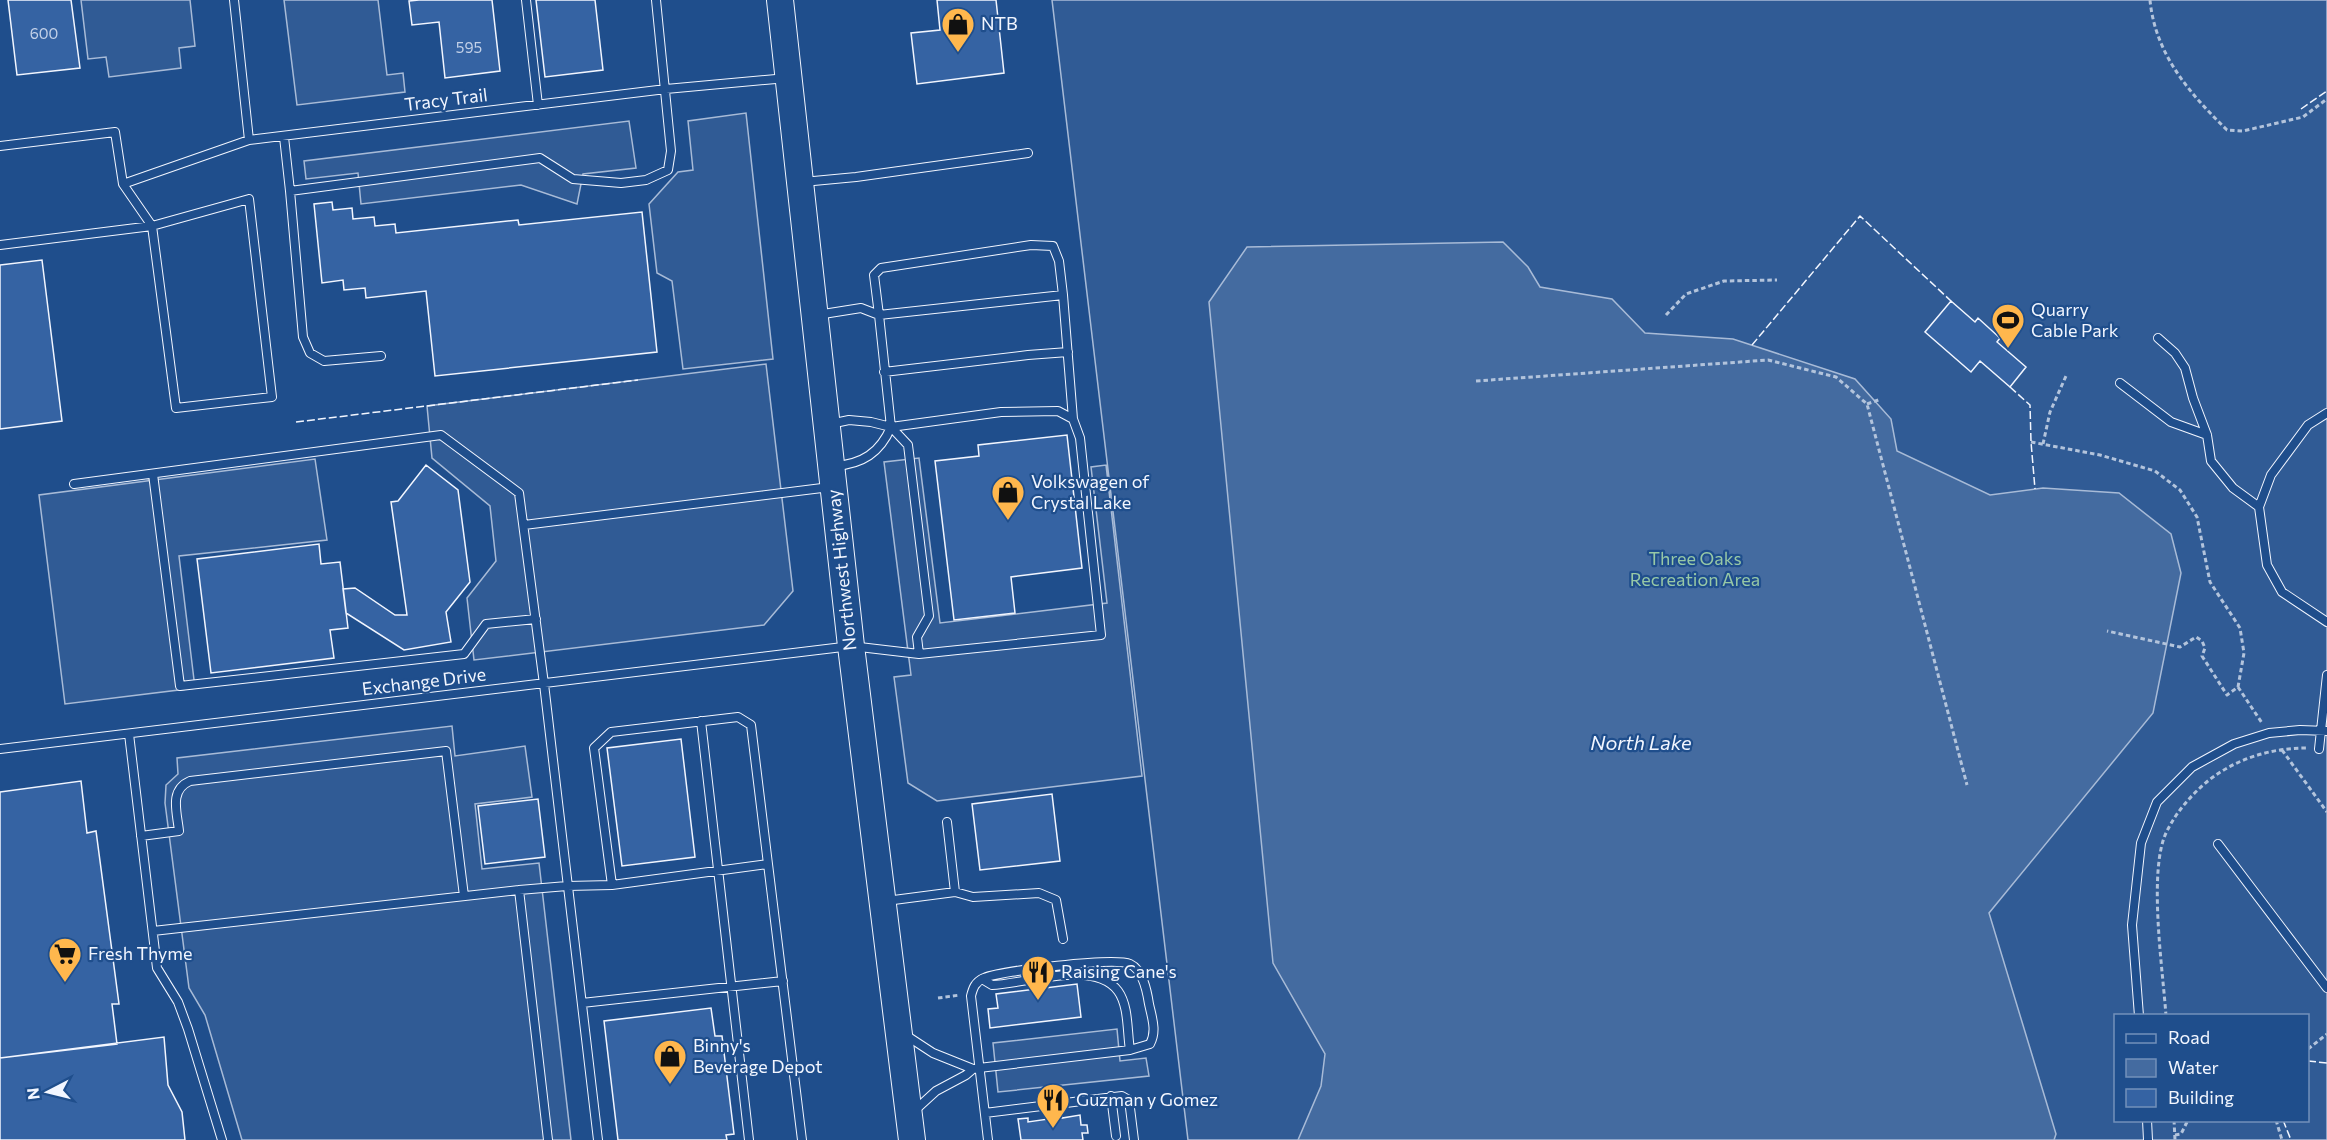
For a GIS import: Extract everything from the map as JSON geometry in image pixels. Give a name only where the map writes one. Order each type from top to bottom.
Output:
[{"type":"main road","name":"Northwest Highway","points":[[780,0],[851,646],[910,1128]]},
{"type":"lane","points":[[234,0],[249,140]]},
{"type":"lane","points":[[525,0],[538,105]]},
{"type":"lane","points":[[290,191],[540,158],[573,179],[621,183],[646,180],[668,170],[671,152],[656,0]]},
{"type":"lane","name":"Tracy Trail","points":[[123,184],[249,140],[666,89],[788,78]]},
{"type":"lane","points":[[0,146],[115,132],[123,184],[152,226],[176,408],[272,397],[249,199],[152,226],[0,245]]},
{"type":"lane","points":[[284,137],[303,337],[310,353],[324,362],[381,356]]},
{"type":"lane","points":[[799,182],[856,177],[1028,153]]},
{"type":"lane","points":[[524,525],[832,476],[871,454],[885,443],[891,427],[874,274],[881,268],[1031,245],[1053,246],[1059,261],[1063,295],[1073,419]]},
{"type":"lane","points":[[814,316],[861,308],[879,315],[1063,295]]},
{"type":"lane","points":[[2158,338],[2175,353],[2185,368],[2207,435],[2211,461],[2233,488],[2259,507]]},
{"type":"lane","points":[[884,372],[1068,352]]},
{"type":"lane","points":[[2120,384],[2171,422],[2207,435]]},
{"type":"lane","points":[[826,424],[849,420],[891,427],[1001,412],[1058,411],[1073,419]]},
{"type":"lane","points":[[2327,414],[2308,425],[2289,450],[2271,475],[2259,507],[2267,565],[2282,592],[2327,622]]},
{"type":"lane","name":"Exchange Drive","points":[[0,749],[851,646],[919,654],[1101,635],[1080,438],[1073,419]]},
{"type":"lane","points":[[891,427],[908,445],[925,581],[929,615],[917,637],[919,654]]},
{"type":"lane","points":[[74,484],[441,435],[519,493],[598,1140]]},
{"type":"lane","points":[[153,474],[180,686],[464,654],[486,624],[536,619]]},
{"type":"lane","points":[[2319,749],[2324,731],[2327,675]]},
{"type":"lane","points":[[612,885],[594,748],[610,732],[738,717],[751,725],[802,1140]]},
{"type":"lane","points":[[701,721],[749,1140]]},
{"type":"lane","points":[[2139,1014],[2132,925],[2141,843],[2157,802],[2192,767],[2234,744],[2269,733],[2300,730],[2324,731]]},
{"type":"lane","points":[[129,734],[158,969],[178,1002],[222,1140]]},
{"type":"lane","points":[[141,836],[179,831],[176,793],[182,784],[190,781],[446,751],[464,896]]},
{"type":"lane","points":[[947,822],[955,892]]},
{"type":"lane","points":[[2218,844],[2327,988]]},
{"type":"lane","points":[[153,931],[519,890],[612,885],[768,864]]},
{"type":"lane","points":[[519,890],[549,1140]]},
{"type":"lane","points":[[883,902],[955,892],[973,897],[1039,893],[1049,895],[1056,900],[1063,939]]},
{"type":"lane","points":[[910,1128],[936,1090],[976,1069],[1130,1050],[1150,1044],[1155,1035],[1147,991],[1141,976],[1131,964],[1119,962],[1087,964],[1000,974],[982,979],[974,985],[970,996],[976,1069],[988,1140]]},
{"type":"lane","points":[[982,979],[992,985],[1057,976],[1079,975],[1100,978],[1118,991],[1124,1004],[1130,1050]]},
{"type":"lane","points":[[582,1003],[783,981]]},
{"type":"lane","points":[[898,1030],[933,1053],[976,1069]]},
{"type":"lane","points":[[1111,1096],[1116,1136]]},
{"type":"lane","points":[[985,1113],[1122,1096],[1129,1100],[1134,1140]]},
{"type":"lane","points":[[2147,1122],[2148,1140]]},
{"type":"path","points":[[2150,0],[2151,13],[2163,48],[2180,80],[2227,130],[2243,131],[2303,117],[2327,99]]},
{"type":"path","points":[[1666,315],[1686,294],[1724,281],[1777,280]]},
{"type":"path","points":[[1476,381],[1768,360],[1836,377],[1867,404],[1967,785]]},
{"type":"path","points":[[2043,444],[2050,412],[2066,376]]},
{"type":"path","points":[[1867,404],[1881,399]]},
{"type":"path","points":[[2031,442],[2100,455],[2155,471],[2180,490],[2197,517],[2210,582],[2240,628],[2244,653],[2238,687],[2227,695],[2202,656],[2205,648],[2202,641],[2196,637],[2180,647],[2107,631]]},
{"type":"path","points":[[2238,687],[2327,812]]},
{"type":"path","points":[[2166,1014],[2157,896],[2158,872],[2165,835],[2178,810],[2221,771],[2245,758],[2266,752],[2306,747],[2319,749]]},
{"type":"path","points":[[938,998],[970,996]]},
{"type":"path","points":[[2309,1048],[2327,1034]]},
{"type":"path","points":[[2174,1122],[2175,1140]]},
{"type":"path","points":[[2175,1135],[2181,1134],[2187,1122]]},
{"type":"path","points":[[2277,1122],[2282,1140]]},
{"type":"shaded area","points":[[81,0],[190,0],[195,46],[179,48],[181,68],[109,77],[106,57],[88,59]]},
{"type":"shaded area","points":[[284,0],[378,0],[387,75],[403,73],[405,92],[297,105]]},
{"type":"shaded area","name":"Three Oaks Recreation Area","points":[[1052,0],[2327,0],[2327,1140],[1188,1140]]},
{"type":"shaded area","points":[[746,113],[773,359],[683,369],[672,281],[657,273],[649,204],[678,172],[693,170],[688,121]]},
{"type":"shaded area","points":[[629,121],[636,168],[583,174],[577,204],[521,185],[361,204],[358,173],[306,179],[304,161]]},
{"type":"shaded area","points":[[766,364],[793,591],[764,625],[474,660],[467,598],[496,561],[490,506],[432,458],[427,406]]},
{"type":"shaded area","points":[[919,458],[940,623],[1107,603],[1091,467],[1106,465],[1142,776],[937,801],[908,783],[894,677],[911,675],[884,462]]},
{"type":"shaded area","points":[[315,459],[327,540],[179,556],[195,688],[65,704],[39,495]]},
{"type":"shaded area","points":[[452,726],[455,756],[525,746],[532,797],[475,804],[482,869],[539,863],[571,1140],[242,1140],[205,1015],[189,988],[165,803],[166,785],[178,774],[177,758]]},
{"type":"shaded area","points":[[1117,1029],[1120,1061],[1146,1058],[1149,1076],[998,1092],[993,1043]]},
{"type":"water","name":"North Lake","points":[[1503,242],[1528,267],[1540,287],[1612,299],[1645,333],[1733,339],[1855,379],[1891,419],[1897,451],[1990,495],[2043,488],[2119,493],[2171,534],[2181,573],[2153,713],[1989,913],[2056,1134],[2054,1140],[1298,1140],[1321,1086],[1325,1054],[1273,963],[1209,302],[1247,247]]},
{"type":"building","points":[[8,0],[71,0],[80,68],[17,75]]},
{"type":"building","points":[[492,0],[500,71],[445,78],[439,22],[412,25],[409,1]]},
{"type":"building","points":[[536,0],[595,0],[603,70],[545,77]]},
{"type":"building","name":"NTB","points":[[937,0],[996,0],[1004,73],[917,84],[911,33],[940,30]]},
{"type":"building","points":[[332,202],[333,210],[352,208],[353,219],[374,217],[375,226],[395,224],[396,233],[518,220],[519,225],[642,212],[657,352],[435,376],[426,291],[366,298],[365,288],[344,290],[343,280],[322,283],[314,204]]},
{"type":"building","points":[[42,260],[62,421],[0,429],[0,265]]},
{"type":"building","points":[[1951,301],[1975,322],[1978,318],[2000,338],[1997,342],[2026,367],[2010,387],[1980,361],[1971,372],[1925,332]]},
{"type":"building","points":[[1067,435],[1082,568],[1011,577],[1015,613],[954,620],[935,461],[979,456],[978,445]]},
{"type":"building","points":[[426,465],[458,490],[470,582],[446,612],[451,642],[404,650],[346,613],[343,589],[355,588],[395,615],[407,615],[391,502],[398,501]]},
{"type":"building","points":[[319,544],[321,564],[340,562],[348,628],[330,630],[334,658],[211,673],[197,559]]},
{"type":"building","points":[[681,739],[695,857],[622,866],[607,748]]},
{"type":"building","points":[[81,781],[87,833],[96,831],[119,1004],[112,1004],[117,1044],[0,1058],[0,792]]},
{"type":"building","points":[[1052,794],[1060,861],[980,870],[972,804]]},
{"type":"building","points":[[538,799],[545,857],[485,864],[478,806]]},
{"type":"building","name":"Raising Cane's","points":[[1077,984],[1081,1017],[990,1028],[988,1009],[998,1008],[996,994]]},
{"type":"building","name":"Binny's Beverage Depot","points":[[711,1008],[715,1036],[722,1036],[734,1134],[726,1135],[727,1140],[618,1140],[604,1021]]},
{"type":"building","points":[[164,1037],[168,1085],[182,1112],[185,1140],[0,1140],[0,1058]]},
{"type":"building","name":"Guzman y Gomez","points":[[1062,1114],[1062,1118],[1080,1115],[1081,1125],[1087,1125],[1088,1133],[1082,1133],[1083,1140],[1021,1140],[1018,1119],[1028,1118],[1028,1122],[1056,1118],[1055,1115]]},
{"type":"fence","points":[[2301,109],[2327,91]]},
{"type":"fence","points":[[1752,345],[1860,216],[1951,301]]},
{"type":"fence","points":[[296,422],[638,380]]},
{"type":"fence","points":[[2010,387],[2030,405],[2035,489]]},
{"type":"fence","points":[[2309,1061],[2327,1063]]},
{"type":"fence","points":[[2284,1122],[2291,1140]]},
{"type":"place","name":"NTB","points":[[958,53]]},
{"type":"place","name":"Quarry Cable Park","points":[[2008,349]]},
{"type":"place","name":"Volkswagen of Crystal Lake","points":[[1008,521]]},
{"type":"place","name":"Fresh Thyme","points":[[65,983]]},
{"type":"place","name":"Raising Cane's","points":[[1038,1001]]},
{"type":"place","name":"Binny's Beverage Depot","points":[[670,1085]]},
{"type":"place","name":"Guzman y Gomez","points":[[1053,1129]]}]
